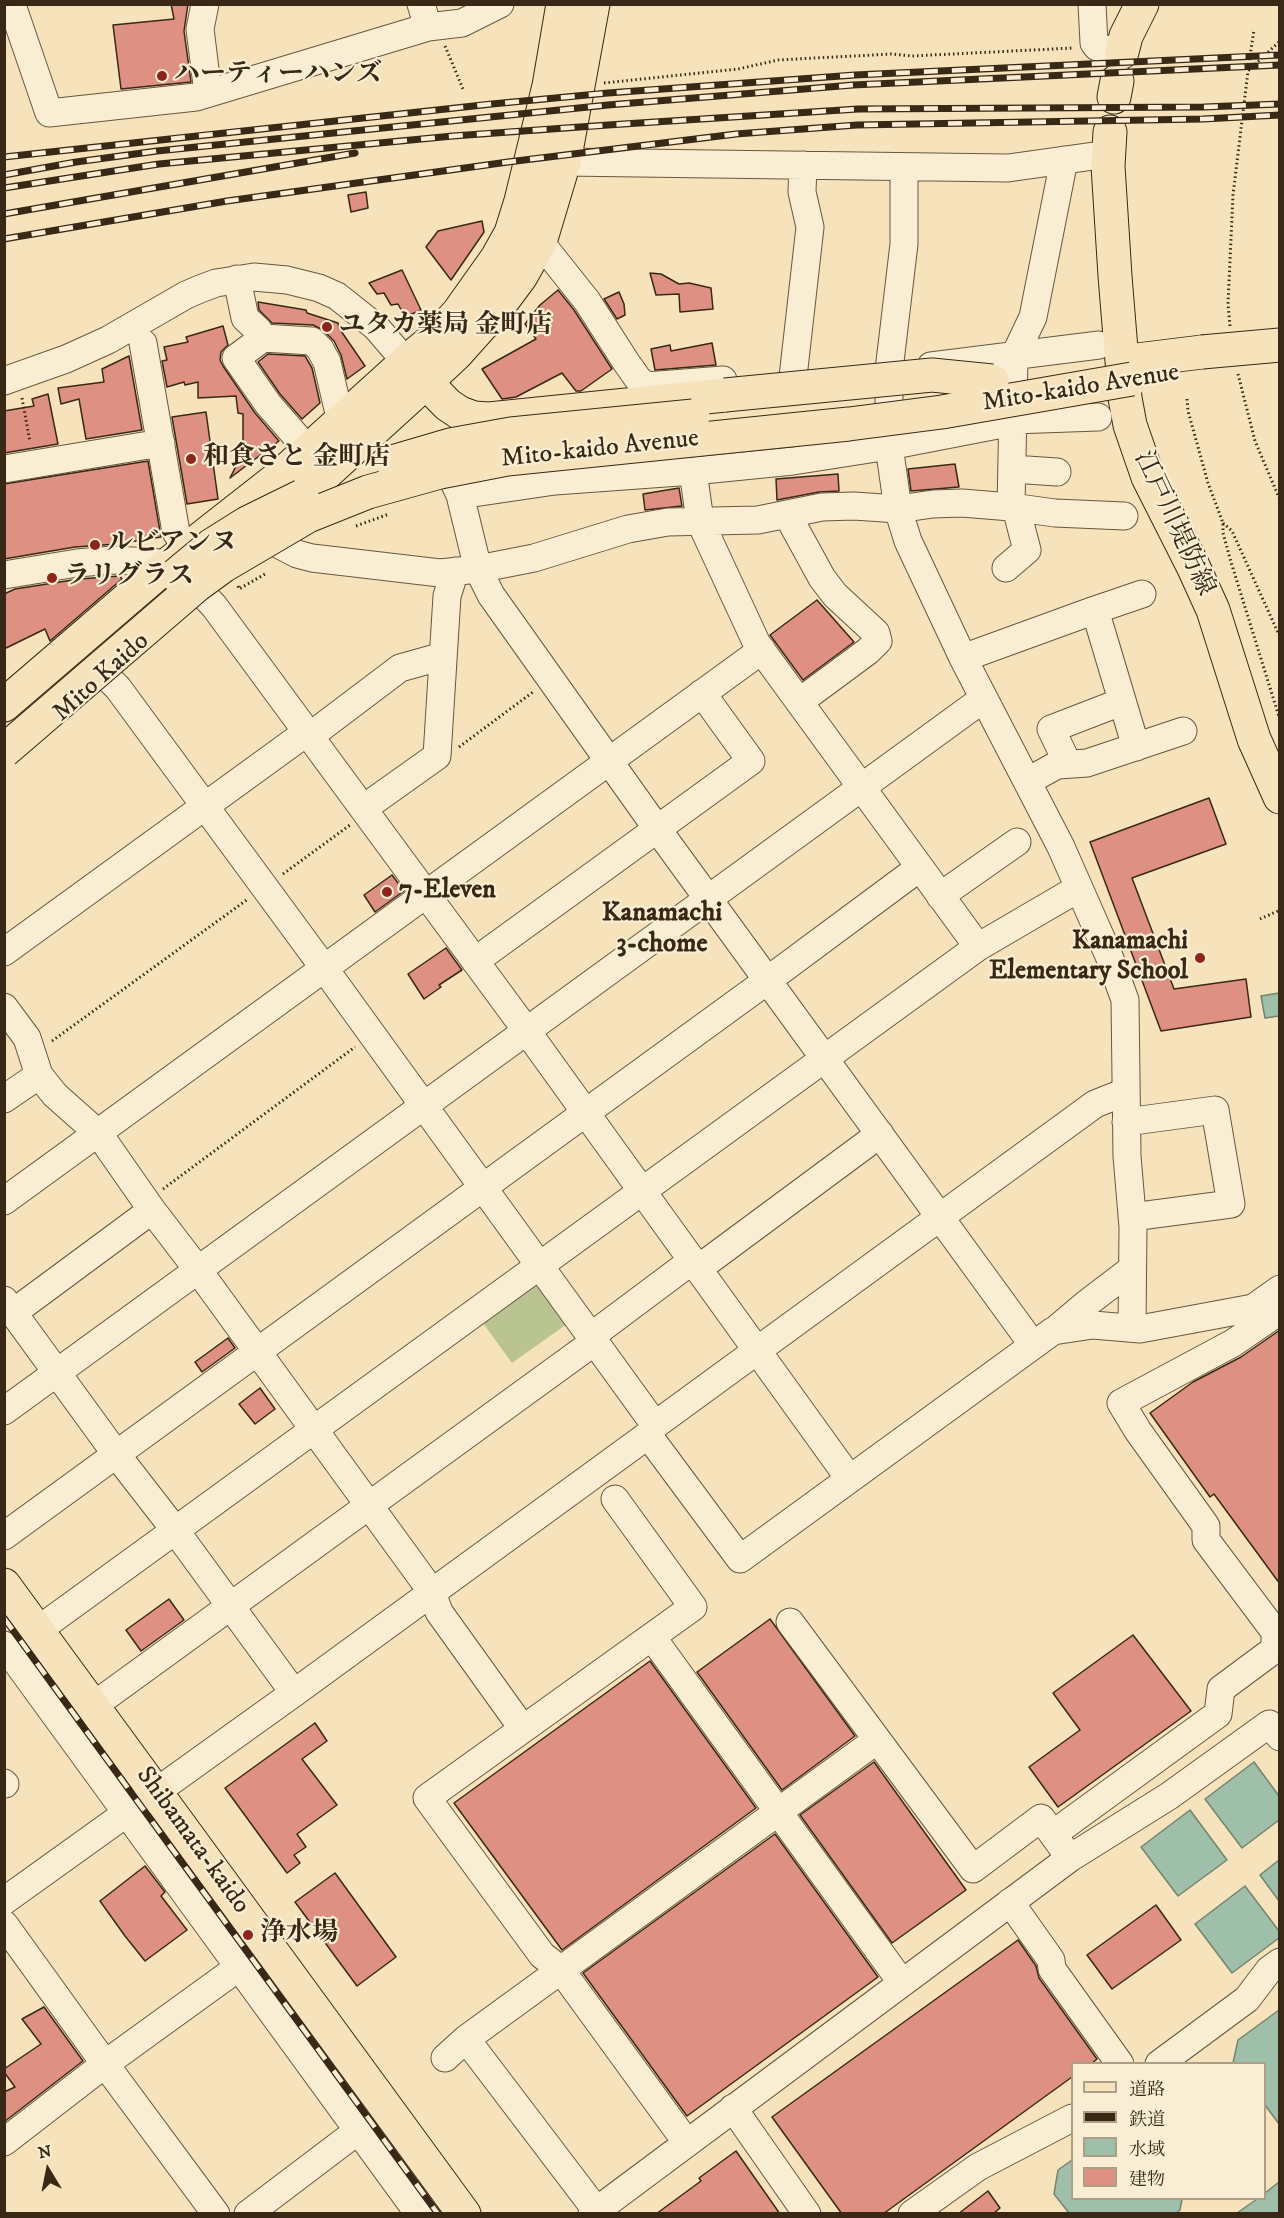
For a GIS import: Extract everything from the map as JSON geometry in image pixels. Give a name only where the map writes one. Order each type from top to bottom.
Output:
[{"type":"main road","points":[[199,590],[384,421],[416,373],[435,338],[458,313],[497,258],[511,233],[521,201],[549,86],[563,4]]},
{"type":"main road","points":[[4,705],[177,557],[278,478],[341,422],[416,373],[456,354],[498,307],[521,276],[540,242],[564,162],[593,4]]},
{"type":"main road","points":[[1114,65],[1142,4]]},
{"type":"main road","name":"江戸川堤防線","points":[[1109,143],[1119,342],[1125,398],[1136,445],[1148,477],[1213,610],[1254,739],[1280,797]]},
{"type":"main road","name":"Mito-kaido Avenue","points":[[4,721],[212,545],[247,523],[285,503],[364,471],[450,445],[511,434],[845,402],[992,381],[1131,370],[1203,361],[1280,345]]},
{"type":"main road","name":"Mito-kaido Avenue","points":[[1203,361],[1280,363]]},
{"type":"main road","name":"Mito-kaido Avenue","points":[[4,751],[197,585],[223,566],[308,516],[368,492],[440,472],[507,459],[849,424],[942,412],[1043,393],[1131,370]]},
{"type":"main road","points":[[416,373],[448,405],[460,413],[489,419],[932,375],[992,381]]},
{"type":"main road","points":[[199,590],[216,582],[276,543],[309,526],[419,488],[457,488],[694,463],[851,442],[982,417],[1043,393]]},
{"type":"main road","points":[[341,422],[355,417],[366,417],[384,421],[397,431],[412,457],[419,488]]},
{"type":"main road","name":"Mito Kaido","points":[[4,765],[106,676],[199,590]]},
{"type":"main road","name":"Shibamata-kaido","points":[[4,1585],[464,2214]]},
{"type":"street","points":[[205,4],[200,29],[208,93]]},
{"type":"street","points":[[16,10],[49,113],[196,97],[429,20],[462,23],[500,4]]},
{"type":"street","points":[[1092,4],[1092,35],[1114,65]]},
{"type":"street","points":[[564,162],[1008,168],[1064,160],[1109,143]]},
{"type":"street","points":[[1006,568],[1027,550],[1013,507],[1014,357],[1033,317],[1064,160]]},
{"type":"street","points":[[793,377],[810,227],[802,192],[803,165]]},
{"type":"street","points":[[904,167],[904,244],[889,370],[889,446],[898,509],[908,541],[963,658],[1061,846],[1109,956],[1125,1000],[1125,1092],[1132,1217],[1132,1328]]},
{"type":"street","points":[[540,242],[587,301],[626,362],[646,386],[889,370],[1014,357],[1099,345]]},
{"type":"street","points":[[13,387],[108,340],[186,295],[216,283],[254,277],[287,280],[319,288],[337,296],[376,327],[416,373]]},
{"type":"street","points":[[237,279],[245,318],[263,338]]},
{"type":"street","points":[[309,450],[268,404],[236,358],[263,338],[312,341],[320,349],[327,362],[341,422]]},
{"type":"street","points":[[143,343],[176,532],[177,557],[199,590],[214,606],[367,812],[849,1478]]},
{"type":"street","points":[[978,947],[757,644],[700,521],[694,463],[793,461],[889,446],[1013,421],[1098,417]]},
{"type":"street","points":[[4,469],[161,443]]},
{"type":"street","points":[[1012,469],[1057,472]]},
{"type":"street","points":[[457,488],[467,570],[491,595],[658,830],[940,1218],[1043,1338]]},
{"type":"street","points":[[276,543],[297,554],[312,558],[440,573],[534,558],[628,529],[668,522],[758,520],[788,516],[822,507],[854,506],[898,509],[962,503],[1055,513],[1124,516]]},
{"type":"street","points":[[788,516],[822,578],[835,596],[876,633],[878,641],[799,702]]},
{"type":"street","points":[[4,575],[77,563],[113,560],[153,562],[177,557]]},
{"type":"street","points":[[367,812],[436,756],[447,597],[467,570]]},
{"type":"street","points":[[963,658],[1142,594]]},
{"type":"street","points":[[1095,610],[1136,747]]},
{"type":"street","points":[[4,1201],[762,650]]},
{"type":"street","points":[[4,952],[400,668],[443,656]]},
{"type":"street","points":[[106,676],[118,688],[324,968],[539,1265],[592,1339],[740,1559],[1043,1338],[1132,1269]]},
{"type":"street","points":[[475,961],[751,762],[702,693]]},
{"type":"street","points":[[4,1411],[983,699]]},
{"type":"street","points":[[1028,781],[1066,760],[1051,729],[1121,702]]},
{"type":"street","points":[[1058,765],[1087,764],[1183,731]]},
{"type":"street","points":[[940,897],[1017,842]]},
{"type":"street","points":[[4,1536],[919,868]]},
{"type":"street","points":[[38,1630],[978,947],[1079,888]]},
{"type":"street","points":[[4,1007],[27,1038],[36,1064],[55,1095],[99,1134],[432,1592],[439,1612],[523,1729]]},
{"type":"street","points":[[4,1099],[36,1064]]},
{"type":"street","points":[[4,1901],[294,1693],[1095,1104],[1125,1092]]},
{"type":"street","points":[[1126,1122],[1215,1110],[1231,1204],[1132,1217]]},
{"type":"street","points":[[93,1706],[369,1506],[592,1339],[880,1134]]},
{"type":"street","points":[[149,1205],[7,1305],[294,1693]]},
{"type":"street","points":[[1043,1338],[1094,1324],[1140,1329],[1253,1308],[1280,1288]]},
{"type":"street","points":[[1053,1834],[1218,1714],[1221,1689],[1275,1649],[1277,1631],[1206,1540],[1206,1526],[1121,1403],[1233,1343],[1280,1311]]},
{"type":"street","points":[[615,1500],[693,1607],[427,1798],[542,1955],[561,1970],[687,2143]]},
{"type":"street","points":[[790,1622],[973,1869],[1041,1818],[1070,1858]]},
{"type":"street","points":[[652,1636],[902,1983]]},
{"type":"street","points":[[6,1650],[419,2214]]},
{"type":"street","points":[[466,2039],[594,2212],[1070,1858],[1276,1727]]},
{"type":"street","points":[[445,2058],[466,2039],[877,1740]]},
{"type":"street","points":[[1010,1902],[1051,1960],[1052,1969],[1119,2062]]},
{"type":"street","points":[[4,1924],[216,2214]]},
{"type":"street","points":[[1163,2062],[1247,1999],[1269,1970],[1280,1962]]},
{"type":"street","points":[[4,2142],[105,2064],[238,1967]]},
{"type":"street","points":[[733,2108],[807,2214]]},
{"type":"street","points":[[912,2214],[978,2167],[1071,2119]]},
{"type":"street","points":[[248,2214],[358,2130]]},
{"type":"path","points":[[429,20],[463,89]]},
{"type":"path","points":[[1231,335],[1228,304],[1233,195],[1254,30]]},
{"type":"path","points":[[1248,71],[1280,41]]},
{"type":"path","points":[[597,84],[738,69],[778,60],[891,54],[1114,65]]},
{"type":"path","points":[[1236,365],[1255,441],[1280,500]]},
{"type":"path","points":[[13,387],[34,464]]},
{"type":"path","points":[[1187,399],[1188,411],[1208,483],[1223,523],[1223,533],[1231,562],[1280,720]]},
{"type":"path","points":[[350,528],[395,512]]},
{"type":"path","points":[[1223,523],[1232,531],[1280,637]]},
{"type":"path","points":[[36,1064],[264,887],[367,812]]},
{"type":"path","points":[[1260,919],[1280,910]]},
{"type":"path","points":[[149,1205],[372,1034]]},
{"type":"shaded area","points":[[540,1274],[574,1319],[512,1363],[480,1319]]},
{"type":"water","points":[[1279,993],[1279,1016],[1265,1018],[1261,996]]},
{"type":"water","points":[[1254,1762],[1279,1796],[1279,1820],[1242,1848],[1205,1799]]},
{"type":"water","points":[[1190,1810],[1227,1860],[1178,1896],[1141,1847]]},
{"type":"water","points":[[1279,1860],[1279,1901],[1260,1875]]},
{"type":"water","points":[[1245,1886],[1279,1931],[1279,1938],[1232,1973],[1195,1924]]},
{"type":"water","points":[[1279,2010],[1279,2124],[1266,2106],[1266,2062],[1233,2062],[1238,2040]]},
{"type":"water","points":[[1071,2161],[1071,2200],[1182,2200],[1180,2210],[1175,2214],[1069,2213],[1054,2194],[1058,2170]]},
{"type":"water","points":[[1279,2182],[1279,2213],[1237,2213],[1256,2200],[1266,2200],[1266,2192]]},
{"type":"building","points":[[171,4],[188,4],[184,31],[191,82],[121,89],[113,25],[174,19]]},
{"type":"building","points":[[366,192],[368,208],[351,212],[348,195]]},
{"type":"building","points":[[482,221],[484,232],[451,280],[426,247],[438,231]]},
{"type":"building","points":[[402,270],[421,310],[405,317],[398,304],[391,305],[384,293],[377,294],[369,283]]},
{"type":"building","points":[[650,273],[661,274],[679,284],[689,283],[711,288],[713,309],[680,312],[679,294],[656,295]]},
{"type":"building","points":[[558,290],[574,310],[612,369],[581,391],[576,391],[562,373],[516,397],[502,399],[482,369],[536,339],[525,324],[540,305]]},
{"type":"building","points":[[619,292],[624,304],[625,315],[617,319],[604,299]]},
{"type":"building","points":[[258,302],[306,310],[307,313],[338,323],[339,328],[365,366],[347,379],[341,355],[334,341],[323,330],[313,325],[272,323],[259,310]]},
{"type":"building","points":[[223,326],[228,345],[221,352],[220,360],[255,413],[279,441],[230,478],[243,452],[243,414],[238,413],[236,396],[198,398],[198,382],[185,385],[184,382],[167,387],[162,361],[167,360],[164,347],[188,342],[186,337]]},
{"type":"building","points":[[712,343],[716,365],[655,370],[651,349],[670,345],[671,351]]},
{"type":"building","points":[[268,354],[305,356],[312,368],[320,403],[302,419],[280,394],[258,362]]},
{"type":"building","points":[[129,356],[142,430],[86,439],[79,399],[61,404],[58,388],[104,382],[102,369]]},
{"type":"building","points":[[48,394],[58,444],[4,453],[4,411],[34,406],[32,399]]},
{"type":"building","name":"和食さと 金町店","points":[[206,412],[218,499],[187,504],[172,417]]},
{"type":"building","points":[[148,461],[161,537],[117,544],[75,547],[4,559],[4,484]]},
{"type":"building","points":[[955,464],[959,487],[911,491],[908,469]]},
{"type":"building","points":[[838,474],[839,491],[819,492],[777,500],[776,479]]},
{"type":"building","points":[[679,488],[682,506],[645,510],[643,494]]},
{"type":"building","points":[[120,576],[122,579],[50,641],[45,629],[4,649],[4,594],[15,589],[79,579]]},
{"type":"building","points":[[817,600],[854,642],[803,680],[770,635]]},
{"type":"building","points":[[1209,798],[1226,844],[1132,878],[1174,989],[1246,979],[1251,1017],[1161,1031],[1090,842]]},
{"type":"building","points":[[392,875],[404,891],[375,912],[364,895]]},
{"type":"building","points":[[446,948],[462,970],[439,985],[441,987],[424,999],[408,974]]},
{"type":"building","points":[[1280,1330],[1280,1584],[1214,1494],[1210,1497],[1150,1413],[1193,1382],[1241,1357]]},
{"type":"building","points":[[228,1338],[235,1348],[202,1372],[195,1362]]},
{"type":"building","points":[[260,1388],[275,1409],[255,1424],[239,1404]]},
{"type":"building","points":[[169,1599],[184,1620],[141,1651],[126,1630]]},
{"type":"building","points":[[770,1619],[855,1736],[782,1790],[697,1672]]},
{"type":"building","points":[[1133,1635],[1191,1711],[1058,1807],[1029,1767],[1080,1730],[1053,1693]]},
{"type":"building","points":[[650,1661],[756,1808],[562,1950],[454,1803]]},
{"type":"building","points":[[315,1723],[327,1741],[302,1759],[337,1805],[297,1834],[306,1847],[294,1855],[300,1863],[287,1873],[225,1788]]},
{"type":"building","points":[[874,1762],[966,1890],[892,1943],[800,1815]]},
{"type":"building","points":[[775,1834],[878,1977],[687,2116],[583,1973]]},
{"type":"building","points":[[145,1866],[165,1892],[161,1896],[187,1930],[145,1961],[100,1901]]},
{"type":"building","points":[[335,1873],[396,1957],[357,1986],[295,1902]]},
{"type":"building","points":[[1156,1905],[1181,1940],[1112,1989],[1087,1955]]},
{"type":"building","points":[[1018,1940],[1036,1966],[1039,1978],[1097,2059],[1093,2062],[1071,2062],[1071,2078],[883,2214],[842,2214],[772,2117]]},
{"type":"building","points":[[44,2007],[83,2061],[4,2122],[4,2092],[15,2087],[4,2069],[41,2044],[22,2019]]},
{"type":"building","points":[[736,2151],[780,2214],[656,2214],[701,2181],[699,2178]]},
{"type":"building","points":[[988,2191],[1000,2208],[993,2214],[958,2214]]},
{"type":"railway","points":[[4,157],[608,93],[855,75],[1280,55]]},
{"type":"railway","points":[[4,175],[157,151],[608,105],[853,85],[1280,65]]},
{"type":"railway","points":[[4,188],[159,164],[453,136],[608,125],[858,109],[1204,107],[1280,104]]},
{"type":"railway","points":[[4,239],[227,201],[508,162],[736,134],[857,125],[1203,119],[1280,115]]},
{"type":"railway","points":[[4,214],[355,153]]},
{"type":"railway","points":[[4,1618],[438,2214]]},
{"type":"place","name":"ハーティーハンズ","points":[[162,76]]},
{"type":"place","name":"ユタカ薬局 金町店","points":[[327,327]]},
{"type":"place","name":"和食さと 金町店","points":[[191,459]]},
{"type":"place","name":"ルビアンヌ","points":[[95,545]]},
{"type":"place","name":"ラリグラス","points":[[52,578]]},
{"type":"place","name":"7-Eleven","points":[[387,892]]},
{"type":"place","name":"Kanamachi Elementary School","points":[[1200,958]]},
{"type":"place","name":"浄水場","points":[[248,1935]]},
{"type":"district","name":"Kanamachi 3-chome","points":[[662,930]]}]
